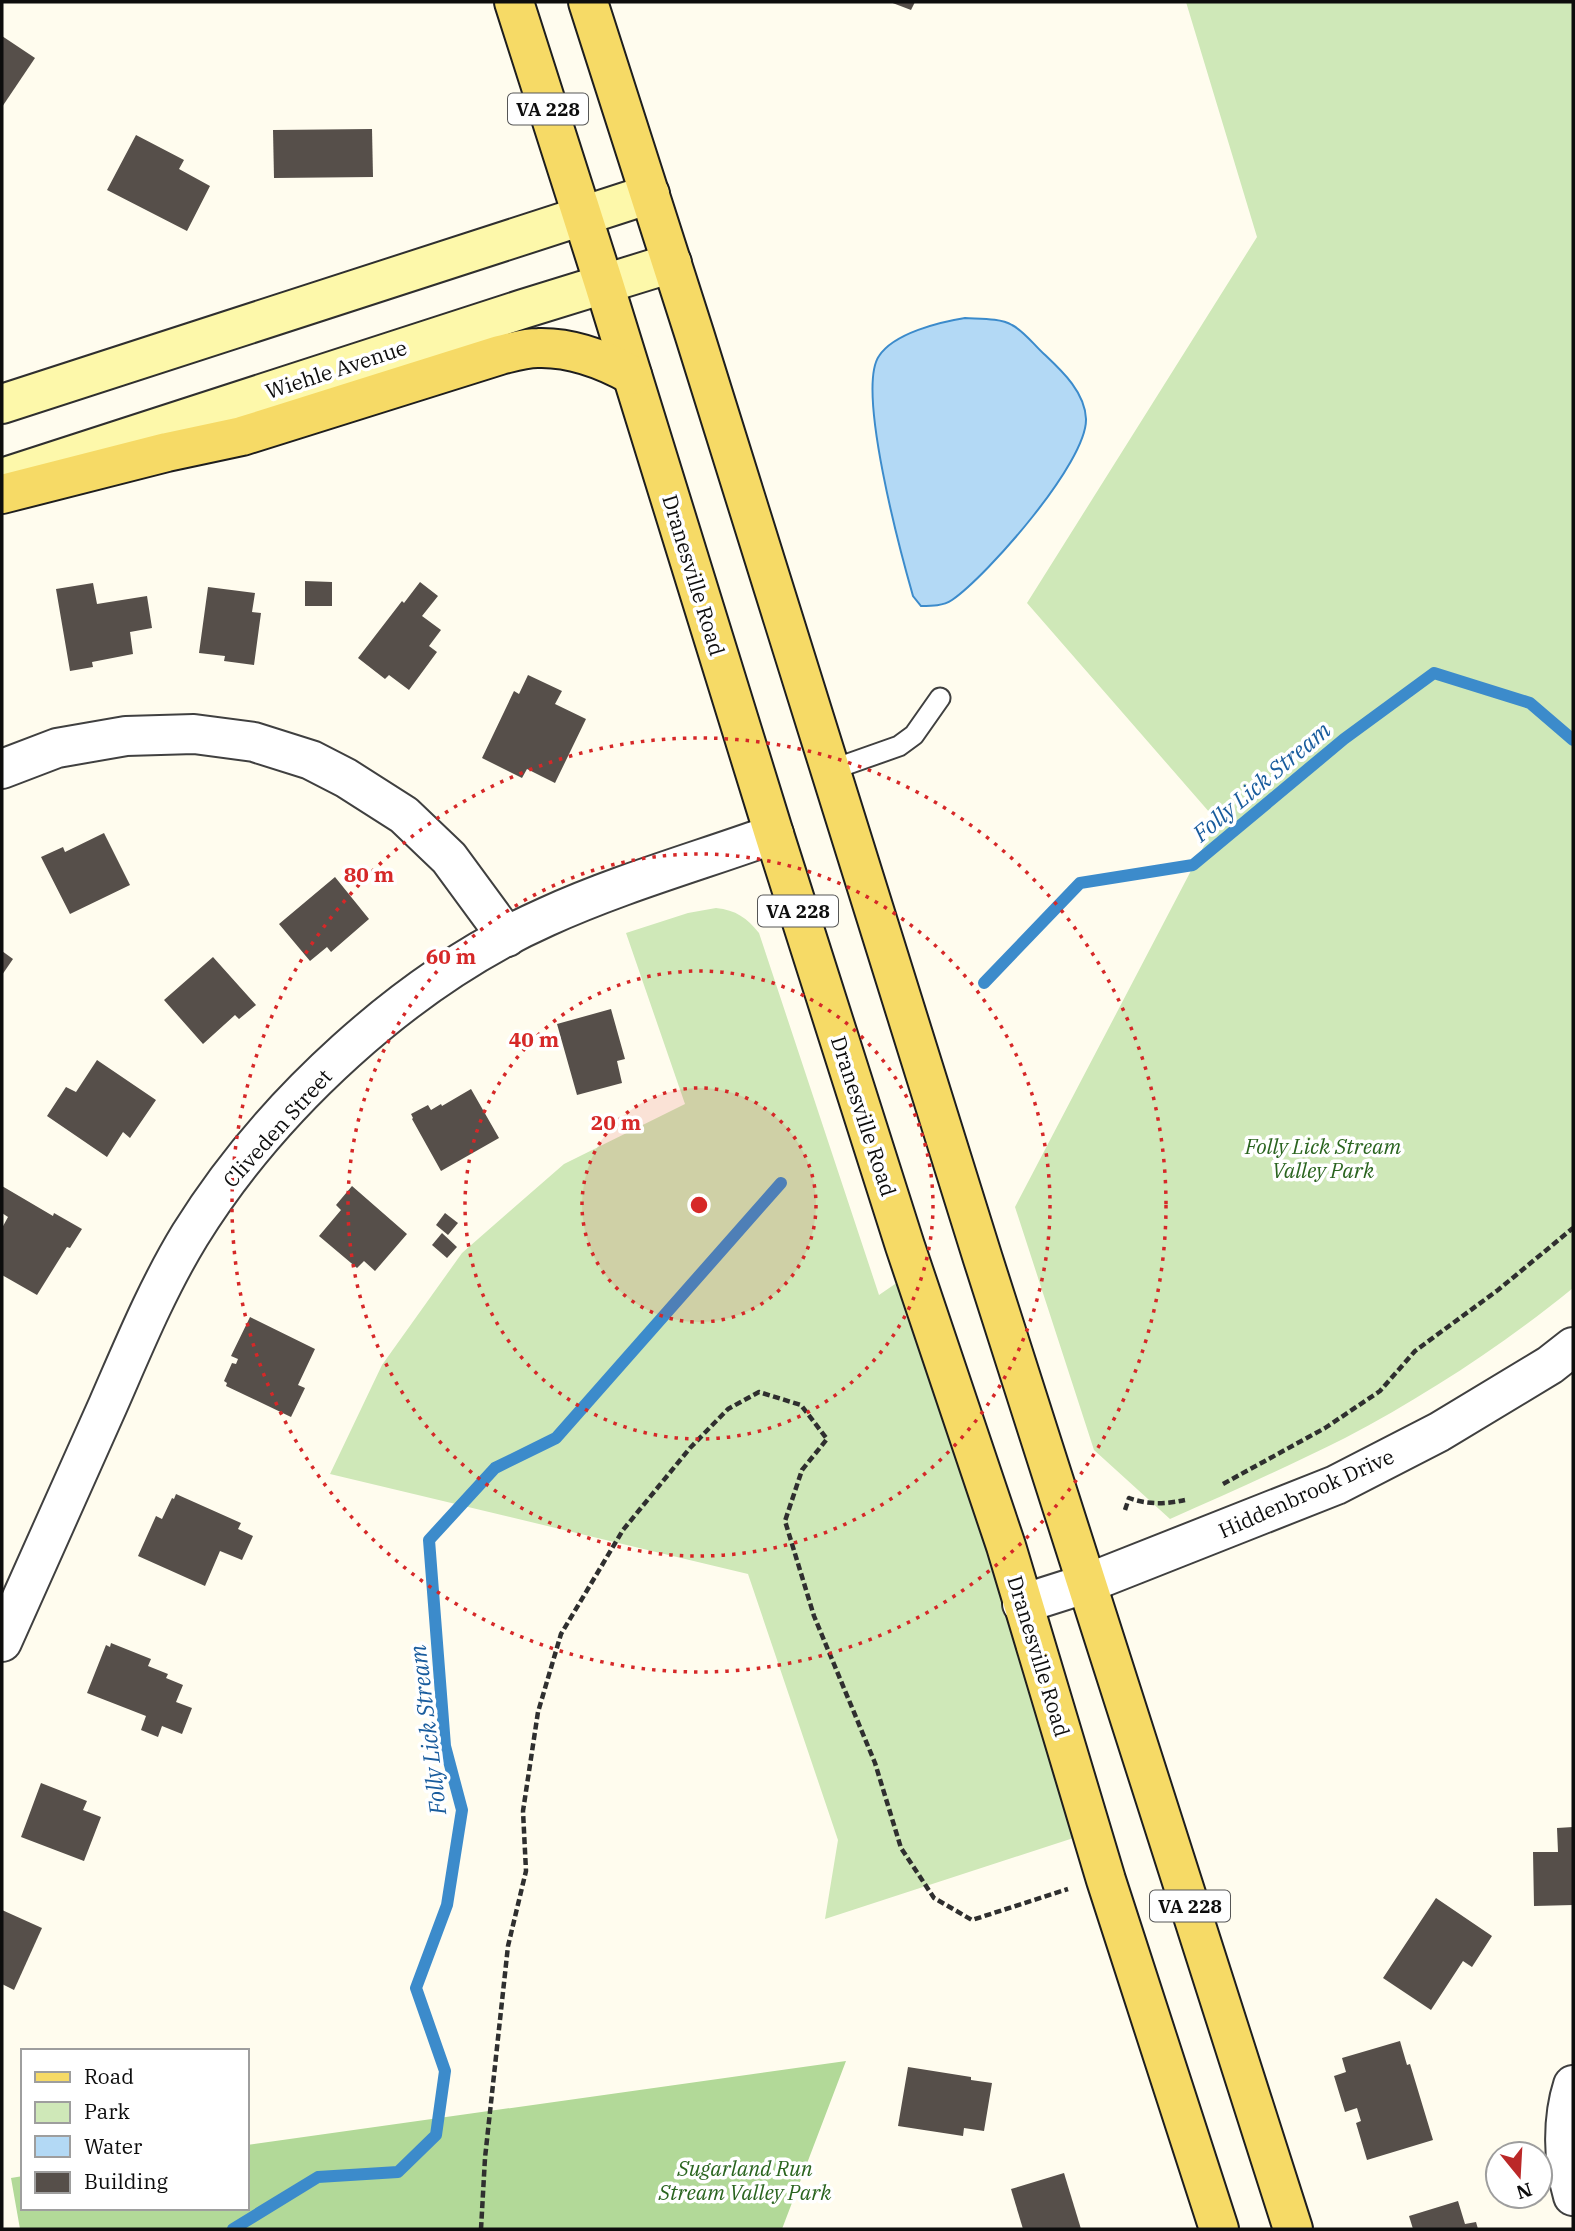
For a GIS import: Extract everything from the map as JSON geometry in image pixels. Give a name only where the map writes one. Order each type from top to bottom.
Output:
[{"type":"main road","name":"Dranesville Road","points":[[514,2],[774,834],[905,1246],[1006,1546],[1106,1880],[1219,2229]]},
{"type":"main road","name":"VA 228","points":[[588,2],[979,1246],[1293,2229]]},
{"type":"main road","points":[[2,404],[650,194]]},
{"type":"main road","name":"Wiehle Avenue","points":[[2,478],[672,263]]},
{"type":"main road","points":[[2,494],[242,436],[500,355],[537,348],[597,357],[632,375]]},
{"type":"street","points":[[2,769],[57,748],[126,736],[194,734],[254,742],[311,760],[346,778],[404,815],[449,858],[507,937]]},
{"type":"street","name":"Cliveden Street","points":[[2,1642],[147,1317],[190,1236],[226,1184],[291,1104],[355,1042],[443,974],[507,937],[547,916],[774,834]]},
{"type":"street","name":"Hiddenbrook Drive","points":[[1022,1604],[1088,1583],[1336,1485],[1440,1432],[1573,1348]]},
{"type":"street","points":[[1573,2085],[1565,2134],[1568,2179],[1573,2196]]},
{"type":"lane","points":[[831,770],[899,746],[914,736],[940,698]]},
{"type":"path","points":[[1212,1489],[1325,1428],[1380,1391],[1415,1351],[1498,1290],[1573,1228]]},
{"type":"path","points":[[481,2229],[486,2146],[508,1946],[526,1871],[523,1811],[538,1712],[561,1634],[623,1530],[690,1448],[728,1409],[759,1392],[801,1405],[827,1439],[803,1470],[785,1521],[814,1616],[876,1763],[901,1848],[934,1898],[972,1920],[1068,1889],[1106,1880]]},
{"type":"path","points":[[1125,1510],[1129,1498],[1143,1503],[1169,1503],[1187,1499]]},
{"type":"green space","name":"Folly Lick Stream Valley Park","points":[[1186,2],[1573,2],[1573,1288],[1463,1369],[1405,1405],[1323,1449],[1170,1519],[1094,1450],[1015,1207],[1217,821],[1027,603],[1257,237]]},
{"type":"green space","points":[[716,908],[740,916],[759,933],[879,1295],[914,1271],[1101,1829],[825,1919],[838,1840],[748,1574],[330,1474],[382,1365],[462,1253],[564,1164],[685,1104],[626,933],[688,913]]},
{"type":"green space","name":"Sugarland Run Stream Valley Park","points":[[846,2061],[782,2229],[20,2229],[11,2178],[21,2176],[21,2210],[248,2210],[248,2145]]},
{"type":"water","points":[[965,318],[1002,321],[1021,331],[1077,391],[1085,409],[1086,419],[1082,438],[1071,462],[1054,489],[1010,543],[952,600],[941,605],[921,606],[913,596],[883,473],[876,435],[873,374],[879,356],[895,341],[943,322]]},
{"type":"building","points":[[890,2],[915,2],[911,10]]},
{"type":"building","points":[[2,36],[35,58],[2,107]]},
{"type":"building","points":[[372,129],[373,177],[274,178],[273,130]]},
{"type":"building","points":[[136,135],[184,160],[179,169],[210,186],[187,231],[107,190]]},
{"type":"building","points":[[305,581],[332,582],[332,606],[305,606]]},
{"type":"building","points":[[420,582],[438,596],[422,616],[441,630],[429,646],[437,652],[409,690],[389,675],[385,679],[358,658]]},
{"type":"building","points":[[93,583],[97,604],[147,596],[152,628],[130,632],[133,654],[92,662],[93,667],[70,671],[56,589]]},
{"type":"building","points":[[208,587],[255,593],[252,612],[261,613],[254,665],[224,661],[225,656],[199,653]]},
{"type":"building","points":[[528,675],[562,691],[555,704],[586,719],[555,783],[527,769],[522,778],[482,758],[514,691],[519,694]]},
{"type":"building","points":[[104,833],[130,885],[70,914],[41,857],[63,847],[65,852]]},
{"type":"building","points":[[335,877],[369,919],[331,952],[327,947],[310,961],[279,924]]},
{"type":"building","points":[[2,951],[13,959],[2,975]]},
{"type":"building","points":[[213,957],[256,1005],[239,1019],[235,1015],[203,1044],[164,1000]]},
{"type":"building","points":[[611,1009],[625,1059],[617,1061],[622,1083],[577,1095],[557,1024]]},
{"type":"building","points":[[97,1060],[156,1100],[130,1138],[123,1132],[107,1157],[47,1116],[66,1087],[76,1092]]},
{"type":"building","points":[[471,1089],[499,1138],[441,1171],[411,1114],[428,1105],[431,1110],[441,1104],[442,1106]]},
{"type":"building","points":[[2,1186],[53,1216],[54,1213],[82,1229],[70,1248],[67,1247],[37,1295],[2,1275],[2,1228],[8,1217],[2,1213]]},
{"type":"building","points":[[352,1186],[407,1234],[375,1271],[364,1261],[357,1268],[319,1236],[341,1210],[336,1205]]},
{"type":"building","points":[[445,1213],[458,1223],[448,1235],[436,1225]]},
{"type":"building","points":[[442,1233],[457,1247],[447,1258],[432,1245]]},
{"type":"building","points":[[250,1317],[315,1349],[298,1385],[305,1388],[291,1417],[226,1386],[224,1381],[232,1363],[236,1364],[238,1359],[231,1356]]},
{"type":"building","points":[[176,1494],[241,1523],[238,1529],[253,1536],[242,1560],[220,1551],[205,1586],[138,1556],[156,1516],[162,1519]]},
{"type":"building","points":[[111,1643],[151,1659],[148,1666],[168,1674],[166,1678],[183,1685],[176,1702],[192,1708],[182,1734],[162,1726],[158,1737],[141,1730],[146,1716],[87,1693],[106,1645],[110,1647]]},
{"type":"building","points":[[41,1783],[87,1801],[83,1810],[101,1817],[84,1861],[21,1837]]},
{"type":"building","points":[[1573,1827],[1573,1905],[1534,1906],[1533,1852],[1558,1852],[1557,1828]]},
{"type":"building","points":[[1436,1898],[1492,1936],[1472,1967],[1463,1961],[1431,2010],[1383,1978]]},
{"type":"building","points":[[2,1910],[42,1928],[14,1990],[2,1984]]},
{"type":"building","points":[[1400,2041],[1407,2065],[1410,2064],[1433,2140],[1367,2160],[1356,2123],[1361,2121],[1357,2108],[1345,2112],[1334,2076],[1346,2072],[1342,2058]]},
{"type":"building","points":[[908,2067],[992,2083],[984,2131],[964,2128],[963,2136],[898,2126]]},
{"type":"building","points":[[1064,2173],[1081,2229],[1023,2229],[1011,2189]]},
{"type":"building","points":[[1458,2201],[1465,2224],[1476,2222],[1478,2229],[1413,2229],[1409,2216]]},
{"type":"waterway","name":"Folly Lick Stream","points":[[984,983],[1080,883],[1193,865],[1344,739],[1434,673],[1530,703],[1573,740]]},
{"type":"waterway","name":"Folly Lick Stream","points":[[233,2229],[318,2177],[398,2172],[436,2135],[445,2071],[416,1988],[447,1905],[462,1810],[445,1746],[429,1540],[495,1468],[556,1438],[781,1183]]}]
